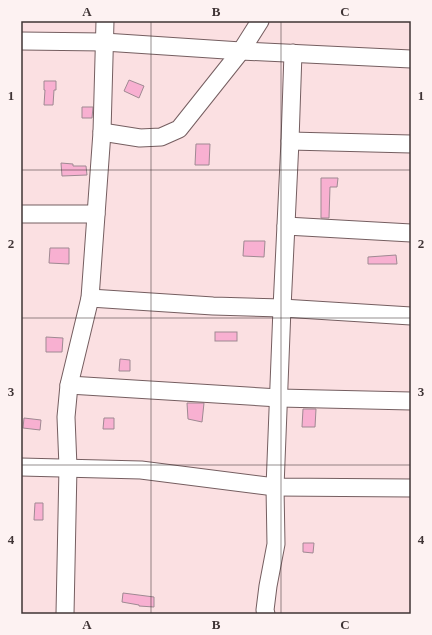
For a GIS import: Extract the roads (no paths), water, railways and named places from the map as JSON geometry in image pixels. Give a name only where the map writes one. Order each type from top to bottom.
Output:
[{"type":"street","points":[[65,614],[68,467],[66,417],[69,385],[90,298],[102,132],[105,21]]},
{"type":"street","points":[[102,132],[140,138],[161,137],[179,129],[242,51],[260,21]]},
{"type":"street","points":[[21,41],[104,42],[242,51],[411,59]]},
{"type":"street","points":[[266,614],[265,610],[268,586],[276,544],[275,487],[293,53]]},
{"type":"street","points":[[290,141],[411,144]]},
{"type":"street","points":[[21,214],[96,214]]},
{"type":"street","points":[[286,226],[411,233]]},
{"type":"street","points":[[90,298],[411,316]]},
{"type":"street","points":[[69,385],[279,398],[411,401]]},
{"type":"street","points":[[21,467],[141,470],[275,487],[411,488]]}]
